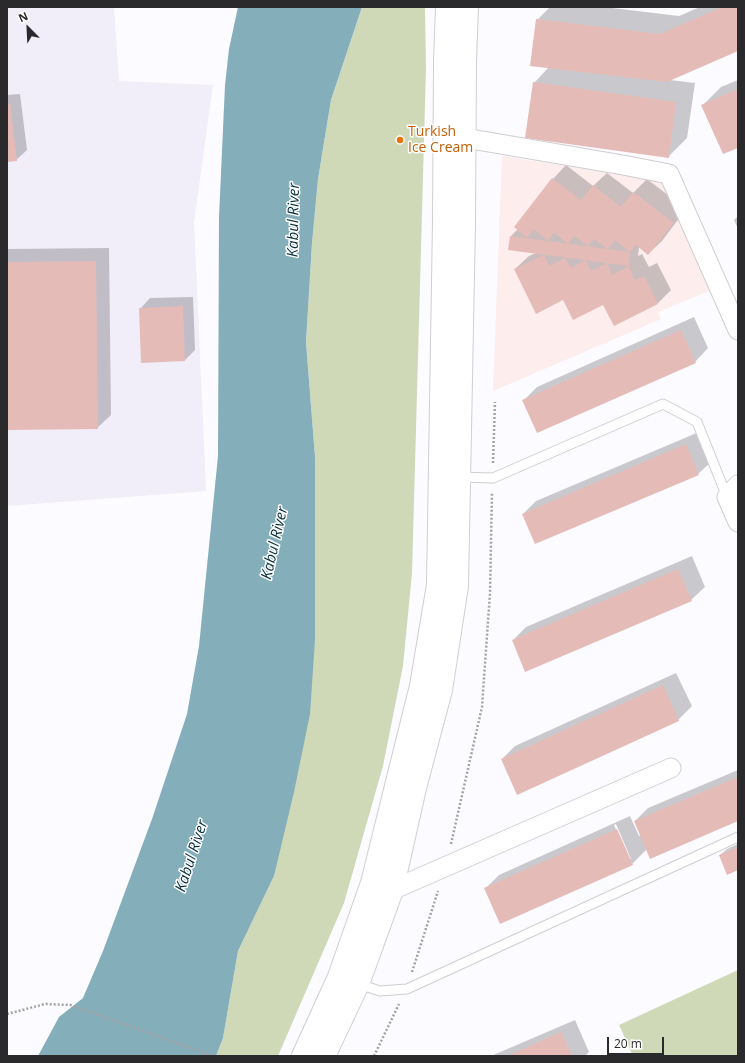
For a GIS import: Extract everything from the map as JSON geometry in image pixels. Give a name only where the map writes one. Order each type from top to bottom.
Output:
[{"type":"main road","points":[[303,1056],[339,977],[372,883],[422,686],[438,585],[447,7]]},
{"type":"main road","points":[[324,1056],[358,984],[392,890],[441,690],[458,586],[467,7]]},
{"type":"street","points":[[465,138],[623,164],[669,174],[738,330]]},
{"type":"street","points":[[732,491],[738,522]]},
{"type":"street","points":[[392,890],[446,865],[671,768]]},
{"type":"lane","points":[[459,477],[493,478],[663,404],[697,422],[732,491]]},
{"type":"lane","points":[[358,984],[380,991],[407,989],[738,837]]},
{"type":"path","points":[[374,1056],[407,989],[446,865],[482,707],[490,593],[495,402]]},
{"type":"path","points":[[7,1014],[45,1004],[71,1005],[213,1056]]},
{"type":"shaded area","points":[[7,7],[114,7],[119,81],[213,85],[194,222],[206,491],[7,506]]},
{"type":"shaded area","points":[[502,156],[664,181],[711,290],[658,312],[661,319],[493,391]]},
{"type":"green space","points":[[362,7],[425,7],[426,68],[412,573],[403,666],[383,766],[344,903],[278,1056],[216,1056],[223,1038],[238,951],[274,876],[315,640],[315,457],[306,342],[312,243],[318,179],[331,100]]},
{"type":"green space","points":[[738,970],[738,1056],[633,1056],[619,1025]]},
{"type":"water","name":"Kabul River","points":[[238,7],[362,7],[331,100],[318,179],[312,243],[306,342],[315,457],[315,640],[310,714],[294,792],[274,876],[238,951],[223,1038],[216,1056],[38,1056],[59,1017],[83,998],[103,951],[152,819],[187,714],[199,646],[218,456],[219,217],[225,85],[229,49]]},
{"type":"building","points":[[722,7],[738,7],[738,51],[667,82],[530,66],[536,19],[660,34]]},
{"type":"building","points":[[533,82],[676,102],[669,158],[525,138]]},
{"type":"building","points":[[738,89],[738,148],[723,154],[701,105]]},
{"type":"building","points":[[10,103],[17,161],[7,162],[7,104]]},
{"type":"building","points":[[552,178],[581,200],[593,185],[621,207],[633,192],[674,223],[648,255],[636,245],[630,252],[615,240],[608,249],[594,239],[588,246],[574,236],[568,244],[554,232],[548,241],[534,229],[527,238],[514,227]]},
{"type":"building","points":[[510,236],[630,252],[629,266],[508,250]]},
{"type":"building","points":[[544,255],[549,266],[565,258],[571,268],[586,260],[591,271],[607,263],[612,275],[629,266],[635,280],[644,276],[658,304],[614,326],[603,305],[573,320],[563,300],[536,314],[514,269]]},
{"type":"building","points":[[96,261],[98,429],[7,430],[7,262]]},
{"type":"building","points":[[183,306],[185,361],[141,363],[139,308]]},
{"type":"building","points":[[681,330],[696,363],[537,433],[522,400]]},
{"type":"building","points":[[686,444],[699,475],[535,544],[522,514]]},
{"type":"building","points":[[678,569],[692,601],[525,672],[512,640]]},
{"type":"building","points":[[663,685],[679,721],[517,795],[501,759]]},
{"type":"building","points":[[738,777],[738,821],[650,859],[634,821]]},
{"type":"building","points":[[617,829],[633,865],[500,924],[484,888]]},
{"type":"building","points":[[738,847],[738,870],[727,875],[719,855]]},
{"type":"building","points":[[561,1032],[572,1056],[507,1056]]},
{"type":"place","name":"Turkish Ice Cream","points":[[400,140]]}]
